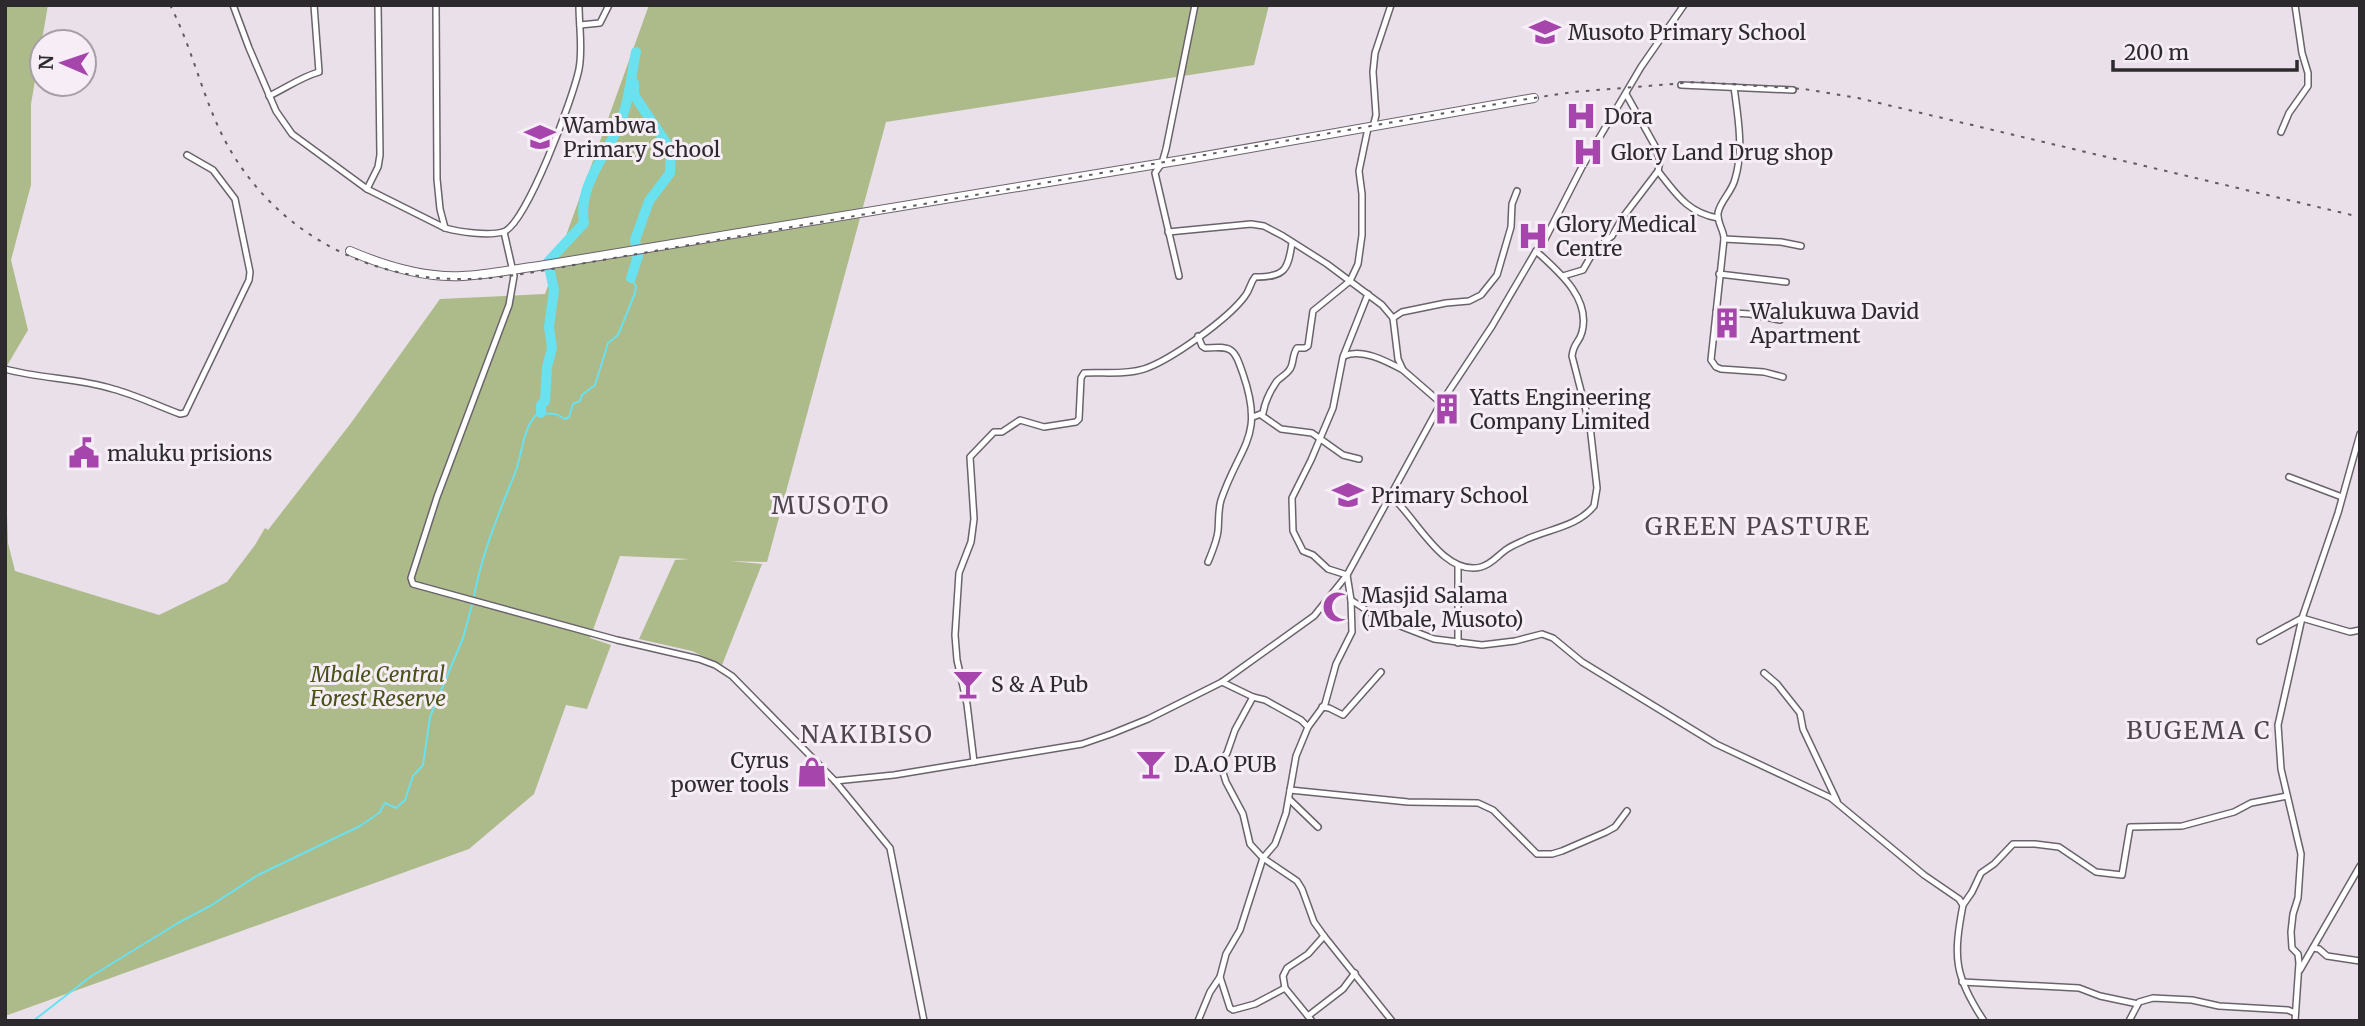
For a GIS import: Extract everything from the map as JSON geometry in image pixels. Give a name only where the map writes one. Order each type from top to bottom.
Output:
[{"type":"main road","points":[[350,251],[380,264],[425,274],[463,276],[630,253],[1534,98]]},
{"type":"street","points":[[233,5],[269,96],[282,123],[292,134],[367,189],[457,232],[504,232],[519,216],[559,131],[579,71],[579,5]]},
{"type":"street","points":[[269,96],[292,86],[307,75],[319,72],[313,5]]},
{"type":"street","points":[[367,189],[378,167],[380,155],[378,5]]},
{"type":"street","points":[[436,5],[437,179],[445,228]]},
{"type":"street","points":[[580,25],[600,23],[609,5]]},
{"type":"street","points":[[1179,276],[1155,173],[1162,163],[1195,5]]},
{"type":"street","points":[[1261,415],[1279,379],[1292,368],[1294,352],[1297,348],[1308,346],[1313,311],[1350,281],[1358,264],[1362,194],[1359,171],[1370,127],[1376,115],[1373,72],[1375,53],[1391,5]]},
{"type":"street","points":[[835,780],[894,775],[1082,744],[1148,719],[1222,682],[1314,616],[1347,575],[1441,403],[1542,245],[1582,167],[1641,67],[1684,5]]},
{"type":"street","points":[[2281,132],[2308,86],[2295,5]]},
{"type":"street","points":[[1681,85],[1793,90]]},
{"type":"street","points":[[1734,87],[1739,139],[1738,164],[1732,190],[1719,211],[1718,218],[1724,231],[1724,239],[1711,360],[1716,367],[1764,372],[1783,377]]},
{"type":"street","points":[[1563,276],[1583,270],[1595,249],[1612,236],[1658,171],[1660,161],[1655,146],[1626,94]]},
{"type":"street","points":[[5,369],[29,376],[113,388],[180,414],[185,413],[249,280],[250,272],[235,199],[213,170],[187,155]]},
{"type":"street","points":[[1658,171],[1692,209],[1702,215],[1718,218]]},
{"type":"street","points":[[1393,318],[1402,312],[1469,301],[1481,295],[1496,275],[1511,227],[1512,204],[1517,191]]},
{"type":"street","points":[[1168,232],[1251,224],[1273,230],[1327,264],[1382,304],[1393,318],[1398,359],[1403,370]]},
{"type":"street","points":[[504,232],[514,269],[509,305],[437,497],[411,578],[413,584],[604,637],[699,659],[732,676],[835,780],[890,848],[924,1021]]},
{"type":"street","points":[[1724,239],[1801,246]]},
{"type":"street","points":[[974,762],[955,635],[959,573],[971,542],[974,519],[970,457],[995,432],[1002,432],[1020,421],[1045,427],[1076,422],[1079,419],[1081,378],[1084,373],[1130,372],[1167,358],[1236,307],[1248,293],[1255,277],[1280,274],[1285,270],[1290,260],[1292,243]]},
{"type":"street","points":[[1391,496],[1421,532],[1458,566],[1480,567],[1493,562],[1512,547],[1575,522],[1594,506],[1597,488],[1591,426],[1572,356],[1573,345],[1582,333],[1583,308],[1563,276],[1536,251]]},
{"type":"street","points":[[1719,274],[1787,282]]},
{"type":"street","points":[[1347,575],[1328,569],[1313,555],[1306,554],[1293,531],[1292,498],[1333,408],[1343,357],[1368,294]]},
{"type":"street","points":[[1716,312],[1750,314],[1780,320]]},
{"type":"street","points":[[1198,336],[1202,346],[1220,346],[1232,351],[1236,356],[1249,391],[1253,417],[1248,441],[1222,498],[1218,511],[1218,535],[1208,562]]},
{"type":"street","points":[[1343,357],[1354,352],[1403,370],[1441,403]]},
{"type":"street","points":[[1253,417],[1261,415],[1281,429],[1312,433],[1343,455],[1359,459]]},
{"type":"street","points":[[2295,1021],[2299,973],[2298,954],[2292,948],[2291,932],[2298,898],[2301,855],[2287,796],[2278,745],[2278,725],[2302,618],[2343,498],[2360,434]]},
{"type":"street","points":[[2289,477],[2343,498]]},
{"type":"street","points":[[1458,566],[1458,643]]},
{"type":"street","points":[[1198,1021],[1240,930],[1263,858],[1275,844],[1285,818],[1296,756],[1308,727],[1327,699],[1336,664],[1352,632],[1352,600],[1347,575]]},
{"type":"street","points":[[1352,600],[1371,614],[1434,639],[1493,644],[1542,634],[1553,638],[1582,662],[1716,744],[1814,789],[1838,804],[1924,875],[1959,899],[1962,905]]},
{"type":"street","points":[[2260,641],[2302,618],[2352,632],[2360,630]]},
{"type":"street","points":[[1322,707],[1343,715],[1381,672]]},
{"type":"street","points":[[1764,673],[1777,684],[1800,713],[1803,729],[1838,804]]},
{"type":"street","points":[[1222,682],[1265,700],[1301,720],[1308,727]]},
{"type":"street","points":[[1253,697],[1220,763],[1226,782],[1243,814],[1250,844],[1263,858],[1297,881],[1314,922],[1392,1021]]},
{"type":"street","points":[[1290,790],[1408,802],[1478,803],[1493,810],[1537,854],[1545,855],[1562,851],[1615,827],[1627,811]]},
{"type":"street","points":[[1984,1021],[1962,982],[1956,962],[1962,905],[1981,873],[2013,845],[2035,844],[2059,848],[2096,872],[2122,875],[2130,827],[2182,825],[2234,811],[2251,803],[2287,796]]},
{"type":"street","points":[[1289,799],[1318,827]]},
{"type":"street","points":[[2299,973],[2360,866]]},
{"type":"street","points":[[1324,936],[1308,954],[1287,968],[1283,976],[1285,988],[1310,1018],[1343,989],[1355,973]]},
{"type":"street","points":[[2313,948],[2319,949],[2327,956],[2360,961]]},
{"type":"street","points":[[1220,977],[1230,1009],[1233,1010],[1255,1004],[1285,988]]},
{"type":"street","points":[[1962,982],[2079,988],[2100,996],[2138,1004]]},
{"type":"street","points":[[2129,1021],[2138,1004],[2147,999],[2192,1000],[2219,1006],[2288,1010],[2295,1013]]},
{"type":"green space","points":[[5,5],[48,5],[44,28],[28,28],[28,98],[32,98],[31,185],[11,260],[28,330],[5,369]]},
{"type":"green space","name":"Mbale Central Forest Reserve","points":[[649,5],[1269,5],[1254,65],[886,122],[767,562],[730,561],[762,564],[722,665],[692,651],[639,639],[675,560],[690,559],[620,556],[590,638],[611,645],[587,709],[566,705],[534,794],[469,849],[5,1016],[5,455],[8,543],[15,571],[159,615],[227,582],[265,528],[268,530],[351,423],[440,299],[545,294]]},
{"type":"waterway","points":[[541,413],[552,348],[549,327],[554,290],[548,262],[584,223],[586,193],[624,112],[636,52]]},
{"type":"waterway","points":[[631,278],[638,256],[635,240],[649,201],[670,173],[671,150],[634,95],[634,83]]},
{"type":"waterway","points":[[474,596],[486,549],[518,465],[529,426],[538,413],[556,414],[565,419],[569,417],[573,404],[580,401],[582,395],[595,385],[608,343],[618,335],[635,293],[636,286],[631,278]]},
{"type":"waterway","points":[[33,1021],[90,977],[258,875],[360,826],[379,813],[385,803],[396,808],[405,800],[413,776],[423,765],[430,717],[463,638],[472,605]]},
{"type":"railway","points":[[170,5],[222,135],[252,181],[275,206],[301,228],[329,246],[391,271],[425,277],[476,279],[525,274],[1514,101],[1573,92],[1697,82],[1804,89],[1858,98],[2360,217]]},
{"type":"place","name":"Musoto Primary School","points":[[1545,32]]},
{"type":"place","name":"Dora","points":[[1581,116]]},
{"type":"place","name":"Wambwa Primary School","points":[[540,137]]},
{"type":"place","name":"Glory Land Drug shop","points":[[1588,152]]},
{"type":"place","name":"Glory Medical Centre","points":[[1533,236]]},
{"type":"place","name":"Walukuwa David Apartment","points":[[1727,323]]},
{"type":"place","name":"Yatts Engineering Company Limited","points":[[1447,409]]},
{"type":"place","name":"maluku prisions","points":[[84,453]]},
{"type":"place","name":"Primary School","points":[[1348,495]]},
{"type":"place","name":"Masjid Salama (Mbale, Musoto)","points":[[1338,607]]},
{"type":"place","name":"S & A Pub","points":[[968,684]]},
{"type":"place","name":"D.A.O PUB","points":[[1151,764]]},
{"type":"place","name":"Cyrus power tools","points":[[812,772]]},
{"type":"district","name":"MUSOTO","points":[[831,505]]},
{"type":"district","name":"GREEN PASTURE","points":[[1758,526]]},
{"type":"district","name":"BUGEMA C","points":[[2199,730]]},
{"type":"district","name":"NAKIBISO","points":[[867,734]]}]
